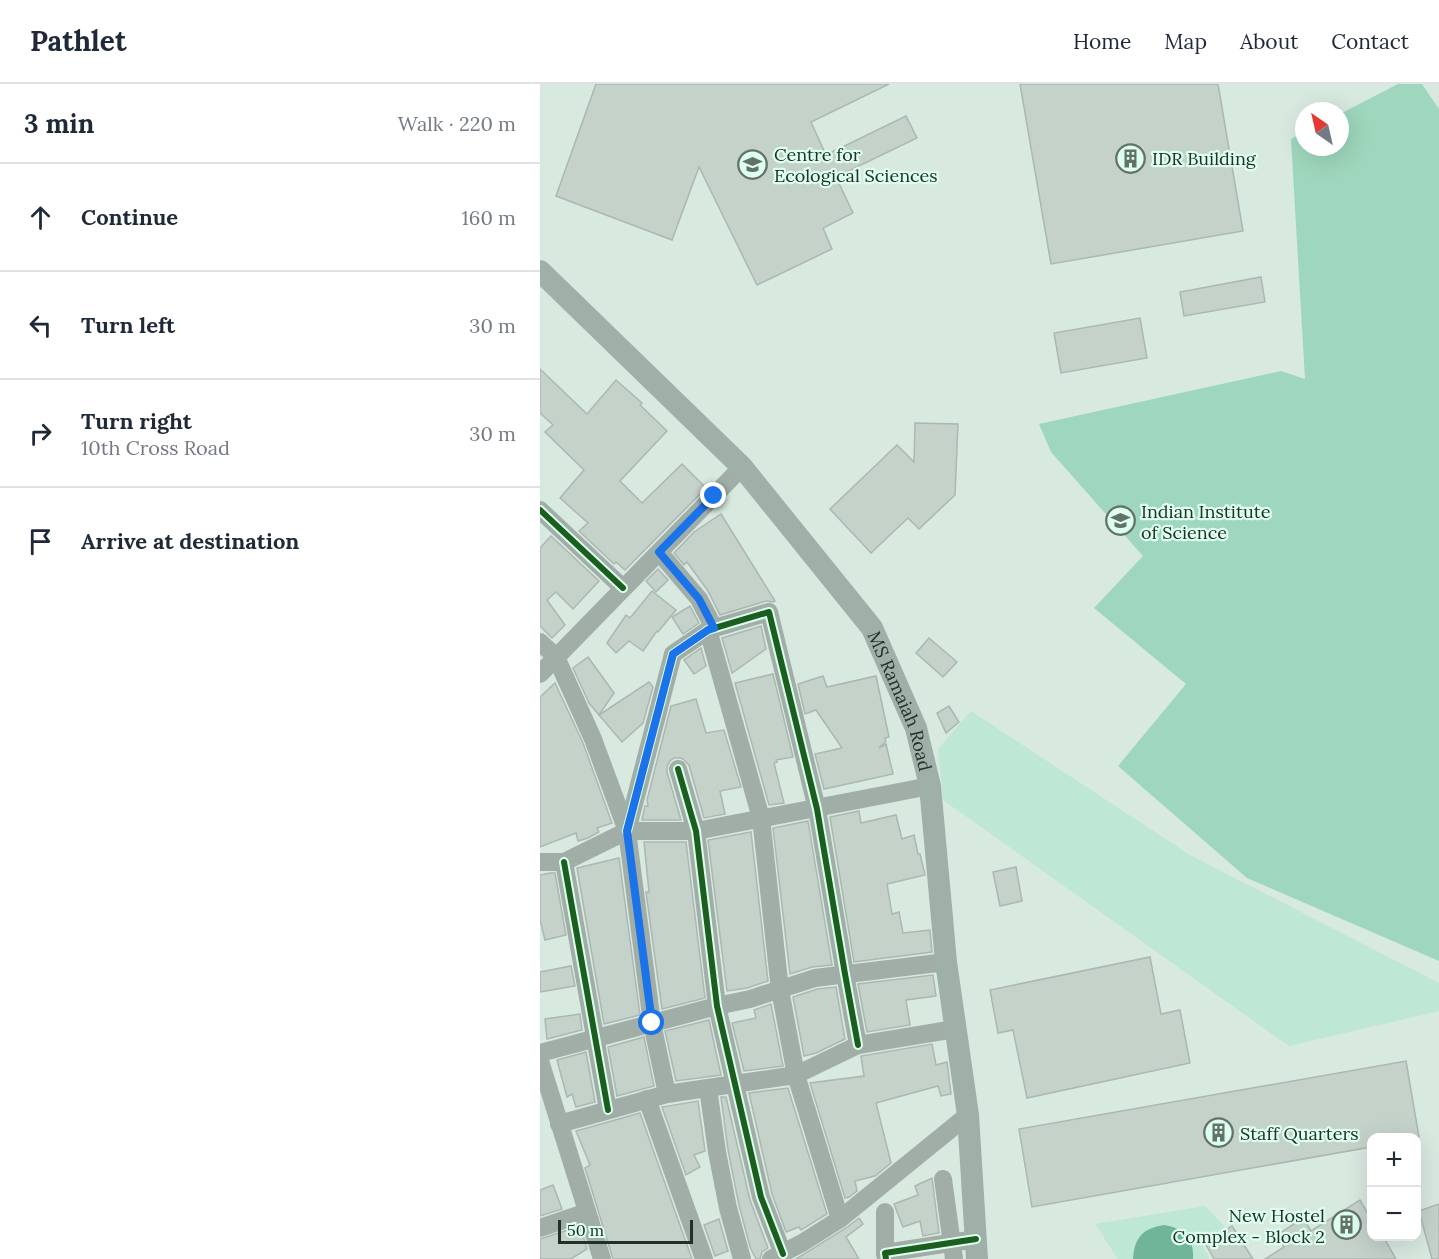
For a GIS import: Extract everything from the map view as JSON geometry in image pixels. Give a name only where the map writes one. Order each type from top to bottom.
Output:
[{"type":"main road","name":"MS Ramaiah Road","points":[[540,271],[742,467],[872,628],[916,728],[930,786],[946,962],[968,1115],[977,1249]]},
{"type":"street","points":[[540,674],[742,467]]},
{"type":"street","points":[[540,510],[622,588]]},
{"type":"street","points":[[659,552],[699,599],[711,629],[761,818],[780,990],[796,1075],[840,1219]]},
{"type":"street","points":[[627,831],[673,654],[711,629],[769,612],[817,809],[858,1045]]},
{"type":"street","points":[[540,642],[556,657],[594,739],[627,831],[652,1023],[667,1094]]},
{"type":"street","points":[[678,769],[696,831],[717,1006],[777,1256],[802,1244],[840,1219],[968,1115]]},
{"type":"street","points":[[540,862],[564,862],[627,831],[696,831],[930,786]]},
{"type":"street","points":[[564,862],[608,1110]]},
{"type":"street","points":[[540,1053],[750,999],[815,978],[946,962]]},
{"type":"street","points":[[559,1124],[667,1094],[796,1075],[858,1045],[955,1029]]},
{"type":"street","points":[[540,1061],[602,1259]]},
{"type":"street","points":[[708,1088],[728,1208],[742,1259]]},
{"type":"street","points":[[647,1099],[704,1259]]},
{"type":"street","points":[[943,1179],[953,1251]]},
{"type":"street","points":[[540,1228],[587,1212]]},
{"type":"street","points":[[885,1212],[885,1256],[977,1249]]},
{"type":"shaded area","points":[[1398,84],[1422,84],[1439,109],[1439,961],[1247,878],[1118,766],[1186,684],[1094,608],[1143,556],[1051,452],[1039,424],[1281,371],[1305,379],[1291,139],[1295,137],[1295,156],[1349,156],[1349,109]]},
{"type":"shaded area","points":[[971,711],[1190,855],[1439,983],[1439,1011],[1289,1046],[943,800],[938,749]]},
{"type":"shaded area","points":[[1205,1206],[1225,1227],[1201,1243],[1210,1259],[1118,1259],[1095,1224]]},
{"type":"shaded area","points":[[1164,1225],[1171,1226],[1186,1235],[1192,1245],[1193,1259],[1133,1259],[1135,1245],[1141,1235],[1150,1229]]},
{"type":"building","points":[[596,84],[889,84],[811,122],[826,155],[906,116],[917,138],[836,177],[853,213],[823,228],[832,249],[757,285],[699,167],[672,240],[556,196]]},
{"type":"building","name":"IDR Building","points":[[1020,84],[1218,84],[1243,231],[1051,264]]},
{"type":"building","points":[[1261,277],[1265,302],[1184,316],[1180,292]]},
{"type":"building","points":[[1140,318],[1147,358],[1061,373],[1054,333]]},
{"type":"building","points":[[540,369],[587,414],[616,380],[642,403],[640,405],[667,431],[620,481],[642,503],[682,464],[706,488],[625,570],[616,562],[614,564],[579,531],[588,523],[560,498],[584,470],[545,432],[553,425],[540,413]]},
{"type":"building","points":[[915,423],[958,424],[955,495],[919,529],[908,518],[871,553],[830,509],[897,445],[914,462]]},
{"type":"building","points":[[721,514],[775,601],[766,601],[720,615],[708,591],[687,562],[684,565],[674,553],[694,532]]},
{"type":"building","points":[[551,536],[599,581],[573,609],[556,592],[547,600],[565,625],[552,638],[540,626],[540,548]]},
{"type":"building","points":[[658,569],[668,580],[656,592],[646,581]]},
{"type":"building","points":[[652,591],[676,610],[643,651],[629,641],[616,653],[607,643],[626,615],[630,618]]},
{"type":"building","points":[[690,606],[699,623],[683,634],[672,617]]},
{"type":"building","points":[[761,626],[766,649],[732,673],[722,638]]},
{"type":"building","points":[[929,638],[957,662],[943,677],[916,653]]},
{"type":"building","points":[[701,648],[706,666],[694,674],[684,660]]},
{"type":"building","points":[[588,657],[614,693],[599,715],[589,703],[573,668]]},
{"type":"building","points":[[773,674],[793,757],[776,760],[777,762],[774,763],[784,803],[769,805],[735,683]]},
{"type":"building","points":[[823,676],[827,687],[876,676],[889,737],[885,738],[886,741],[879,748],[886,744],[893,774],[824,789],[815,754],[842,748],[816,710],[805,714],[798,684]]},
{"type":"building","points":[[649,682],[653,687],[643,723],[622,742],[599,715]]},
{"type":"building","points":[[555,683],[583,743],[612,823],[597,828],[599,832],[588,838],[578,841],[576,833],[540,847],[540,697]]},
{"type":"building","points":[[696,699],[706,733],[724,730],[741,787],[720,791],[725,814],[704,818],[689,765],[681,758],[674,758],[667,766],[667,772],[681,820],[642,820],[645,806],[648,806],[647,800],[671,706]]},
{"type":"building","points":[[949,706],[959,722],[946,733],[937,713]]},
{"type":"building","points":[[859,811],[861,823],[896,815],[902,839],[914,835],[925,875],[887,884],[892,914],[899,912],[903,933],[930,930],[932,952],[854,962],[830,817]]},
{"type":"building","points":[[808,821],[832,965],[812,967],[790,974],[773,828]]},
{"type":"building","points":[[751,832],[768,981],[747,988],[727,991],[708,840]]},
{"type":"building","points":[[644,842],[686,842],[705,998],[662,1009],[646,892],[649,892]]},
{"type":"building","points":[[619,858],[640,1015],[604,1024],[577,868]]},
{"type":"building","points":[[1016,867],[1022,901],[1000,906],[993,872]]},
{"type":"building","points":[[555,873],[566,935],[545,940],[540,920],[540,875]]},
{"type":"building","points":[[1150,957],[1161,1014],[1180,1010],[1190,1063],[1027,1098],[1013,1030],[998,1033],[990,990]]},
{"type":"building","points":[[571,966],[575,986],[540,992],[540,972]]},
{"type":"building","points":[[933,975],[936,996],[906,1000],[910,1025],[867,1032],[858,984]]},
{"type":"building","points":[[836,987],[845,1039],[816,1053],[804,1056],[793,997],[817,989]]},
{"type":"building","points":[[771,1004],[783,1066],[744,1071],[732,1023],[756,1018],[754,1010]]},
{"type":"building","points":[[580,1014],[582,1030],[547,1039],[545,1019]]},
{"type":"building","points":[[709,1020],[721,1075],[676,1081],[665,1031]]},
{"type":"building","points":[[644,1037],[654,1086],[617,1096],[608,1047]]},
{"type":"building","points":[[932,1044],[936,1065],[947,1062],[951,1094],[941,1096],[938,1086],[876,1103],[891,1163],[875,1176],[855,1181],[857,1191],[845,1198],[810,1083],[864,1076],[861,1056]]},
{"type":"building","points":[[586,1052],[595,1102],[576,1107],[572,1094],[567,1097],[557,1060]]},
{"type":"building","name":"Staff Quarters","points":[[1406,1061],[1418,1133],[1367,1133],[1367,1148],[1032,1207],[1019,1129]]},
{"type":"building","points":[[788,1088],[827,1214],[801,1230],[799,1227],[786,1232],[772,1194],[749,1093]]},
{"type":"building","points":[[721,1097],[726,1097],[750,1200],[768,1248],[762,1252],[760,1259],[756,1259],[750,1247],[739,1205],[728,1150]]},
{"type":"building","points":[[698,1101],[705,1151],[694,1155],[700,1167],[686,1175],[662,1107]]},
{"type":"building","points":[[640,1113],[692,1259],[613,1259],[585,1168],[590,1165],[576,1131]]},
{"type":"building","points":[[932,1178],[939,1233],[923,1236],[920,1221],[903,1227],[894,1204],[918,1195],[915,1186]]},
{"type":"building","points":[[553,1185],[562,1209],[540,1216],[540,1190]]},
{"type":"building","name":"New Hostel Complex - Block 2","points":[[1360,1200],[1367,1212],[1367,1241],[1386,1241],[1396,1259],[1265,1259],[1284,1247],[1277,1235],[1303,1218],[1311,1231]]},
{"type":"building","points":[[1439,1204],[1439,1259],[1432,1259],[1421,1210]]},
{"type":"building","points":[[859,1218],[863,1224],[846,1237],[859,1259],[796,1259],[846,1228]]},
{"type":"building","points":[[719,1219],[728,1251],[715,1256],[704,1225]]},
{"type":"building","points":[[580,1226],[587,1249],[571,1259],[540,1259],[540,1239]]},
{"type":"building","name":"New Hostel Complex - Block 2","points":[[1232,1226],[1253,1259],[1214,1259],[1205,1243]]},
{"type":"cycle path","points":[[540,510],[623,588]]},
{"type":"cycle path","points":[[627,831],[673,654],[708,630],[769,612],[817,809],[858,1045]]},
{"type":"cycle path","points":[[678,769],[696,831],[717,1006],[761,1197],[783,1254]]},
{"type":"cycle path","points":[[564,862],[608,1110]]},
{"type":"cycle path","points":[[886,1259],[885,1253],[976,1239]]},
{"type":"place","name":"IDR Building","points":[[1131,158]]},
{"type":"place","name":"Centre for Ecological Sciences","points":[[753,164]]},
{"type":"place","name":"Indian Institute of Science","points":[[1120,521]]},
{"type":"place","name":"Staff Quarters","points":[[1219,1133]]},
{"type":"place","name":"New Hostel Complex - Block 2","points":[[1346,1225]]},
{"type":"route","points":[[652,1023],[627,831],[673,654],[714,628],[699,599],[659,552],[714,496]]}]
